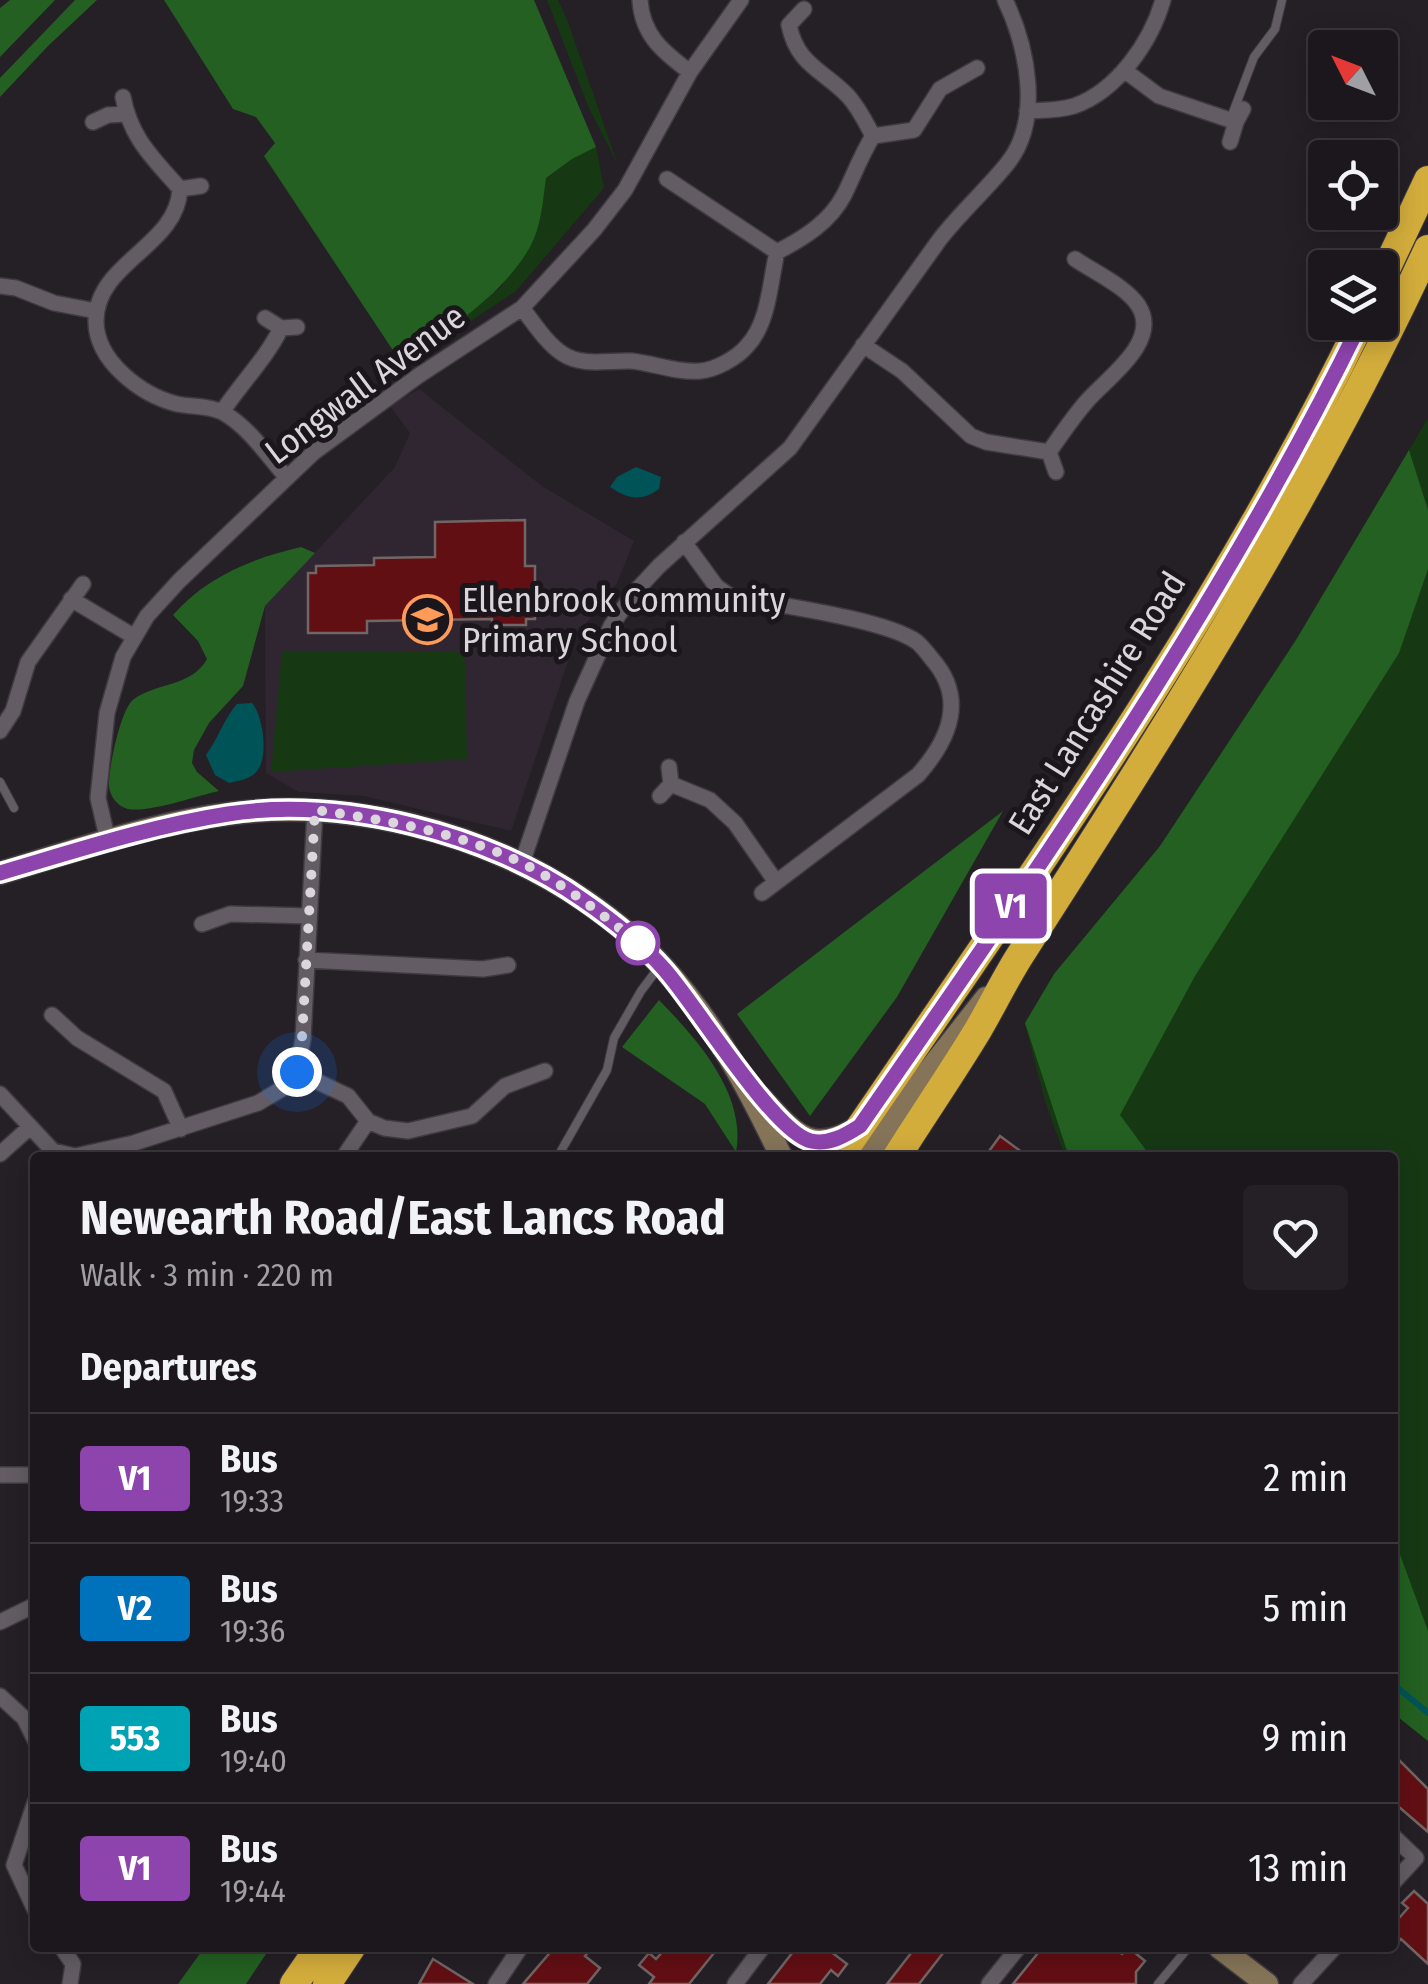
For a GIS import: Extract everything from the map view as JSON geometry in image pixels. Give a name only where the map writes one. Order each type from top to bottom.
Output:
[{"type":"highway","points":[[1395,250],[1428,180]]},
{"type":"highway","name":"East Lancashire Road","points":[[899,1152],[1246,595],[1330,442],[1428,249]]},
{"type":"highway","name":"East Lancashire Road","points":[[842,1152],[1048,851],[1202,610],[1350,340]]},
{"type":"highway","points":[[294,1984],[316,1952]]},
{"type":"highway","points":[[327,1984],[348,1952]]},
{"type":"main road","points":[[0,872],[108,841],[231,813],[315,810],[422,828],[522,863],[582,899],[661,965],[744,1079],[779,1152]]},
{"type":"main road","points":[[872,1152],[927,1072],[1016,960]]},
{"type":"main road","points":[[744,1079],[785,1124],[808,1141],[835,1140],[860,1126]]},
{"type":"main road","points":[[744,1079],[763,1152]]},
{"type":"main road","points":[[1225,1952],[1265,1983]]},
{"type":"street","points":[[640,0],[641,16],[654,42],[690,72]]},
{"type":"street","name":"Longwall Avenue","points":[[108,841],[98,798],[107,714],[113,684],[133,636],[180,581],[286,478],[393,393],[522,308],[625,190],[690,72],[740,0]]},
{"type":"street","points":[[522,863],[596,654],[633,594],[684,542],[790,448],[965,208],[1018,147],[1027,111],[1024,56],[1005,0]]},
{"type":"street","points":[[1027,111],[1059,110],[1092,98],[1124,70],[1151,31],[1163,0]]},
{"type":"street","points":[[804,9],[789,26],[793,45],[811,67],[847,95],[873,136]]},
{"type":"street","points":[[873,136],[914,130],[940,89],[977,68]]},
{"type":"street","points":[[1124,70],[1159,96],[1236,117],[1230,142]]},
{"type":"street","points":[[93,122],[124,106],[134,135],[180,189],[180,197],[162,230],[108,283],[96,311],[101,345],[140,387],[169,402],[222,412],[248,433],[286,478]]},
{"type":"street","points":[[778,252],[806,238],[824,222],[843,198],[873,136]]},
{"type":"street","points":[[667,179],[778,252]]},
{"type":"street","points":[[180,189],[202,186]]},
{"type":"street","points":[[678,208],[688,193]]},
{"type":"street","points":[[522,308],[565,356],[598,363],[631,362],[700,371],[738,355],[752,340],[766,308],[778,252]]},
{"type":"street","points":[[1049,452],[1082,407],[1122,366],[1142,336],[1144,321],[1136,302],[1075,259]]},
{"type":"street","points":[[1091,294],[1103,278]]},
{"type":"street","points":[[0,286],[16,288],[54,304],[96,311]]},
{"type":"street","points":[[222,412],[248,372],[289,327],[264,318]]},
{"type":"street","points":[[863,344],[902,371],[971,436],[1049,452]]},
{"type":"street","points":[[1049,452],[1056,472]]},
{"type":"street","points":[[684,542],[716,586],[730,596],[884,628],[916,642],[939,667],[952,695],[952,722],[936,754],[918,774],[762,893]]},
{"type":"street","points":[[0,731],[13,711],[28,662],[83,584]]},
{"type":"street","points":[[71,599],[133,636]]},
{"type":"street","points":[[667,782],[710,800],[735,823],[776,882]]},
{"type":"street","points":[[136,1150],[181,1128],[258,1103],[282,1088],[297,1072],[315,810]]},
{"type":"street","points":[[202,924],[230,914],[309,916]]},
{"type":"street","points":[[306,960],[483,970],[508,965]]},
{"type":"street","points":[[52,1015],[78,1038],[164,1091],[181,1128]]},
{"type":"street","points":[[297,1072],[348,1096],[368,1122],[408,1131],[472,1116],[505,1086],[545,1071]]},
{"type":"street","points":[[0,1094],[29,1128],[60,1152]]},
{"type":"street","points":[[347,1152],[368,1122]]},
{"type":"street","points":[[0,1154],[29,1128]]},
{"type":"street","points":[[0,1474],[30,1475]]},
{"type":"street","points":[[0,1622],[30,1607]]},
{"type":"street","points":[[0,1696],[24,1718],[30,1730]]},
{"type":"street","points":[[30,1817],[14,1865],[30,1899]]},
{"type":"street","points":[[1398,1840],[1422,1862],[1398,1880]]},
{"type":"street","points":[[65,1952],[74,1964],[70,1984]]},
{"type":"street","points":[[496,1984],[517,1952]]},
{"type":"street","points":[[735,1984],[759,1952]]},
{"type":"street","points":[[989,1984],[1015,1952]]},
{"type":"street","points":[[1301,1984],[1330,1952]]},
{"type":"lane","points":[[1236,117],[1254,57],[1275,30],[1282,0]]},
{"type":"lane","points":[[0,782],[14,808]]},
{"type":"lane","points":[[561,1151],[607,1070],[614,1038],[640,991],[661,965]]},
{"type":"lane","points":[[1158,1984],[1185,1952]]},
{"type":"shaded area","name":"Ellenbrook Community Primary School","points":[[419,389],[542,486],[634,541],[617,583],[577,635],[511,831],[364,796],[299,792],[266,773],[265,606],[395,467],[410,433],[390,406]]},
{"type":"green space","points":[[10,0],[55,0],[0,57],[0,8]]},
{"type":"green space","points":[[75,0],[97,0],[0,97],[0,78]]},
{"type":"green space","points":[[164,0],[534,0],[596,147],[546,178],[534,239],[504,282],[472,312],[402,364],[264,156],[275,143],[256,117],[233,109]]},
{"type":"green space","points":[[547,0],[558,0],[568,22],[618,165],[588,106]]},
{"type":"green space","points":[[596,147],[604,188],[516,291],[418,356],[416,353],[502,286],[541,214],[546,178]]},
{"type":"green space","points":[[1428,418],[1428,1741],[1398,1717],[1398,1152],[1063,1152],[1025,1024],[1054,974],[1160,846],[1296,640]]},
{"type":"green space","points":[[1409,450],[1428,510],[1428,569],[1399,653],[1195,976],[1120,1115],[1147,1152],[1067,1152],[1025,1023],[1054,974],[1160,846],[1296,640]]},
{"type":"green space","points":[[301,547],[315,553],[265,606],[243,686],[209,723],[194,750],[192,763],[197,772],[219,791],[148,809],[121,806],[111,794],[109,779],[116,740],[129,704],[143,694],[192,675],[207,659],[198,641],[173,615],[200,590],[231,571]]},
{"type":"green space","points":[[282,651],[462,651],[467,759],[271,772]]},
{"type":"green space","points":[[1003,811],[897,997],[810,1116],[737,1014]]},
{"type":"green space","points":[[659,1000],[716,1068],[734,1109],[736,1152],[705,1104],[622,1047]]},
{"type":"green space","points":[[1398,1549],[1428,1631],[1428,1741],[1398,1717]]},
{"type":"green space","points":[[201,1952],[267,1952],[246,1984],[178,1984]]},
{"type":"water","points":[[636,467],[661,477],[659,489],[634,497],[610,487],[617,477]]},
{"type":"water","points":[[252,703],[263,735],[262,761],[253,775],[229,783],[215,775],[206,755],[237,704]]},
{"type":"building","points":[[525,520],[525,566],[535,566],[535,619],[526,619],[526,625],[492,625],[492,619],[367,621],[367,633],[308,633],[308,573],[316,573],[316,566],[374,565],[374,558],[435,557],[435,522]]},
{"type":"building","points":[[1000,1136],[1022,1152],[988,1152]]},
{"type":"building","points":[[1398,1759],[1428,1789],[1428,1832],[1398,1806]]},
{"type":"building","points":[[1414,1891],[1428,1904],[1428,1964],[1401,1939],[1398,1942],[1398,1919],[1408,1908],[1402,1903]]},
{"type":"building","points":[[551,1952],[588,1952],[585,1956],[600,1968],[587,1984],[523,1984]]},
{"type":"building","points":[[662,1952],[715,1952],[689,1984],[649,1984],[654,1977],[639,1965],[649,1953],[656,1959]]},
{"type":"building","points":[[793,1952],[831,1952],[847,1964],[838,1976],[831,1970],[820,1984],[768,1984]]},
{"type":"building","points":[[912,1952],[944,1952],[919,1984],[887,1984]]},
{"type":"building","points":[[1039,1952],[1134,1952],[1145,1961],[1136,1972],[1136,1984],[1013,1984]]},
{"type":"building","points":[[433,1959],[473,1984],[419,1984]]},
{"type":"waterway","points":[[1398,1688],[1428,1713]]},
{"type":"bus line","name":"V1","points":[[0,873],[159,828],[264,810],[315,810],[382,820],[467,842],[522,863],[582,899],[637,942],[681,988],[744,1079],[785,1124],[808,1141],[835,1140],[860,1126],[1048,851],[1202,610],[1352,340]]},
{"type":"place","name":"Ellenbrook Community Primary School","points":[[427,620]]},
{"type":"route","points":[[297,1072],[315,810],[422,828],[522,863],[582,899],[638,943]]}]
